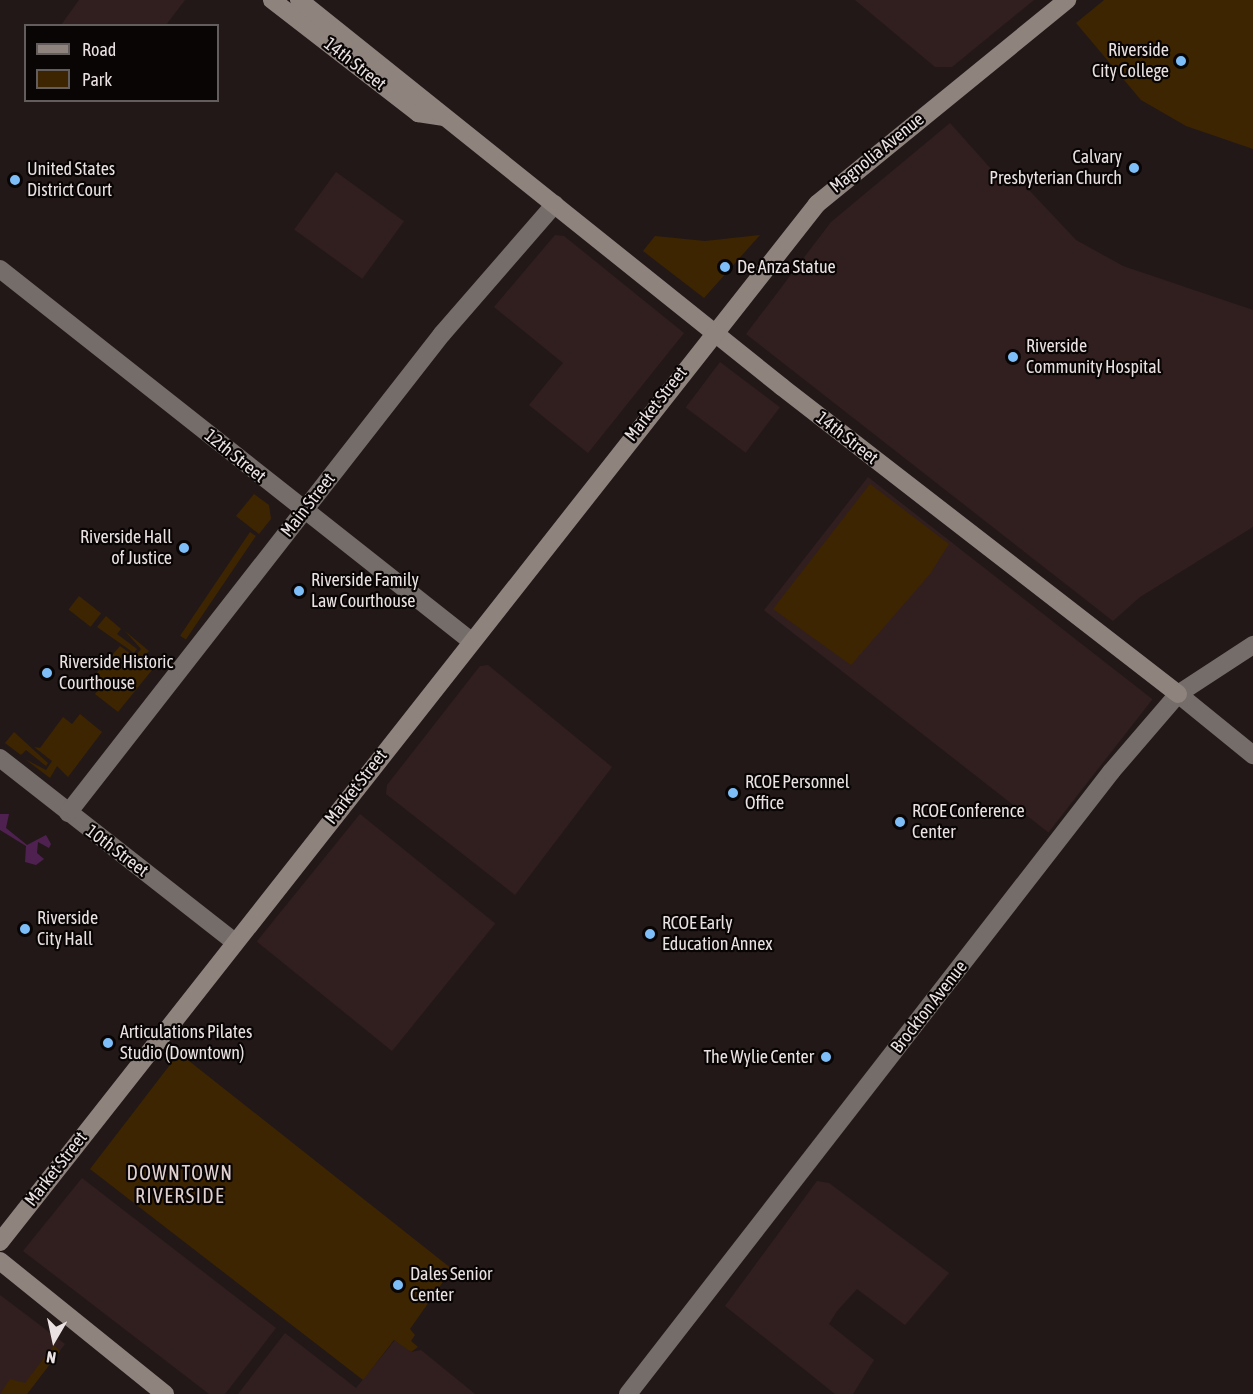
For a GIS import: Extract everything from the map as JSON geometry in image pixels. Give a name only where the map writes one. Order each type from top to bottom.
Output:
[{"type":"main road","name":"14th Street","points":[[272,0],[418,113],[443,117]]},
{"type":"main road","name":"14th Street","points":[[299,0],[428,100],[443,117],[714,332],[1178,694]]},
{"type":"main road","name":"Magnolia Avenue","points":[[714,332],[831,190],[1067,0]]},
{"type":"main road","name":"Market Street","points":[[0,1242],[714,332]]},
{"type":"main road","points":[[0,1261],[165,1394]]},
{"type":"street","name":"Main Street","points":[[68,813],[442,334],[555,204]]},
{"type":"street","name":"12th Street","points":[[0,269],[303,512],[471,641]]},
{"type":"street","name":"Brockton Avenue","points":[[628,1394],[1060,837],[1178,694],[1253,645]]},
{"type":"street","name":"14th Street","points":[[1178,694],[1253,755]]},
{"type":"street","name":"10th Street","points":[[0,758],[235,942]]},
{"type":"shaded area","points":[[79,0],[185,0],[167,24],[62,24]]},
{"type":"shaded area","points":[[855,0],[1034,0],[952,67],[935,67]]},
{"type":"shaded area","name":"Riverside Community Hospital","points":[[950,123],[1000,179],[1012,172],[1076,240],[1123,266],[1253,310],[1253,527],[1140,597],[1113,621],[746,334],[831,222]]},
{"type":"shaded area","points":[[336,172],[404,221],[362,279],[294,229]]},
{"type":"shaded area","points":[[555,235],[564,236],[684,333],[588,453],[529,405],[563,363],[494,307]]},
{"type":"shaded area","points":[[720,362],[780,407],[746,453],[686,408]]},
{"type":"shaded area","points":[[868,477],[1152,699],[1048,832],[764,610]]},
{"type":"shaded area","points":[[488,665],[612,767],[515,895],[386,794],[387,785],[480,666]]},
{"type":"shaded area","points":[[0,814],[9,814],[6,828],[27,845],[46,835],[51,844],[49,848],[38,842],[37,853],[44,859],[36,865],[25,862],[26,846],[0,830]]},
{"type":"shaded area","points":[[360,814],[495,924],[392,1051],[257,941]]},
{"type":"shaded area","points":[[82,1178],[276,1328],[225,1394],[209,1394],[23,1251]]},
{"type":"shaded area","points":[[817,1181],[829,1183],[949,1273],[905,1325],[857,1289],[837,1311],[829,1324],[874,1360],[853,1394],[835,1394],[725,1306]]},
{"type":"shaded area","points":[[0,1295],[65,1344],[27,1394],[0,1394]]},
{"type":"shaded area","points":[[285,1333],[356,1388],[395,1340],[411,1352],[421,1350],[475,1394],[238,1394]]},
{"type":"green space","name":"Riverside City College","points":[[1104,0],[1253,0],[1253,149],[1186,126],[1141,100],[1076,23]]},
{"type":"green space","points":[[760,235],[704,298],[643,251],[655,236],[705,241]]},
{"type":"green space","points":[[870,484],[949,544],[930,574],[851,665],[773,609]]},
{"type":"green space","points":[[254,494],[269,505],[271,519],[259,534],[236,516]]},
{"type":"green space","points":[[250,532],[256,536],[186,640],[180,636]]},
{"type":"green space","points":[[79,596],[101,613],[91,627],[69,609]]},
{"type":"green space","points":[[106,616],[121,629],[117,634],[137,649],[134,653],[97,627]]},
{"type":"green space","points":[[125,631],[149,651],[138,662],[152,670],[118,712],[95,694],[102,685],[93,677],[120,646],[135,657],[141,649]]},
{"type":"green space","points":[[80,714],[102,732],[68,777],[57,766],[50,778],[25,759],[46,770],[52,761],[34,747],[40,748],[63,717],[72,724]]},
{"type":"green space","points":[[14,732],[48,763],[46,766],[26,750],[21,755],[5,743]]},
{"type":"green space","points":[[179,1053],[452,1269],[410,1329],[415,1335],[411,1341],[418,1347],[411,1352],[394,1340],[363,1380],[90,1169]]},
{"type":"green space","points":[[54,1345],[60,1351],[27,1394],[0,1394],[10,1379],[25,1383]]},
{"type":"place","name":"Riverside City College","points":[[1181,61]]},
{"type":"place","name":"Calvary Presbyterian Church","points":[[1134,168]]},
{"type":"place","name":"United States District Court","points":[[15,180]]},
{"type":"place","name":"De Anza Statue","points":[[725,267]]},
{"type":"place","name":"Riverside Community Hospital","points":[[1013,357]]},
{"type":"place","name":"Riverside Hall of Justice","points":[[184,548]]},
{"type":"place","name":"Riverside Family Law Courthouse","points":[[299,591]]},
{"type":"place","name":"Riverside Historic Courthouse","points":[[47,673]]},
{"type":"place","name":"RCOE Personnel Office","points":[[733,793]]},
{"type":"place","name":"RCOE Conference Center","points":[[900,822]]},
{"type":"place","name":"Riverside City Hall","points":[[25,929]]},
{"type":"place","name":"RCOE Early Education Annex","points":[[650,934]]},
{"type":"place","name":"Articulations Pilates Studio (Downtown)","points":[[108,1043]]},
{"type":"place","name":"The Wylie Center","points":[[826,1057]]},
{"type":"place","name":"Dales Senior Center","points":[[398,1285]]},
{"type":"district","name":"DOWNTOWN RIVERSIDE","points":[[180,1184]]}]
